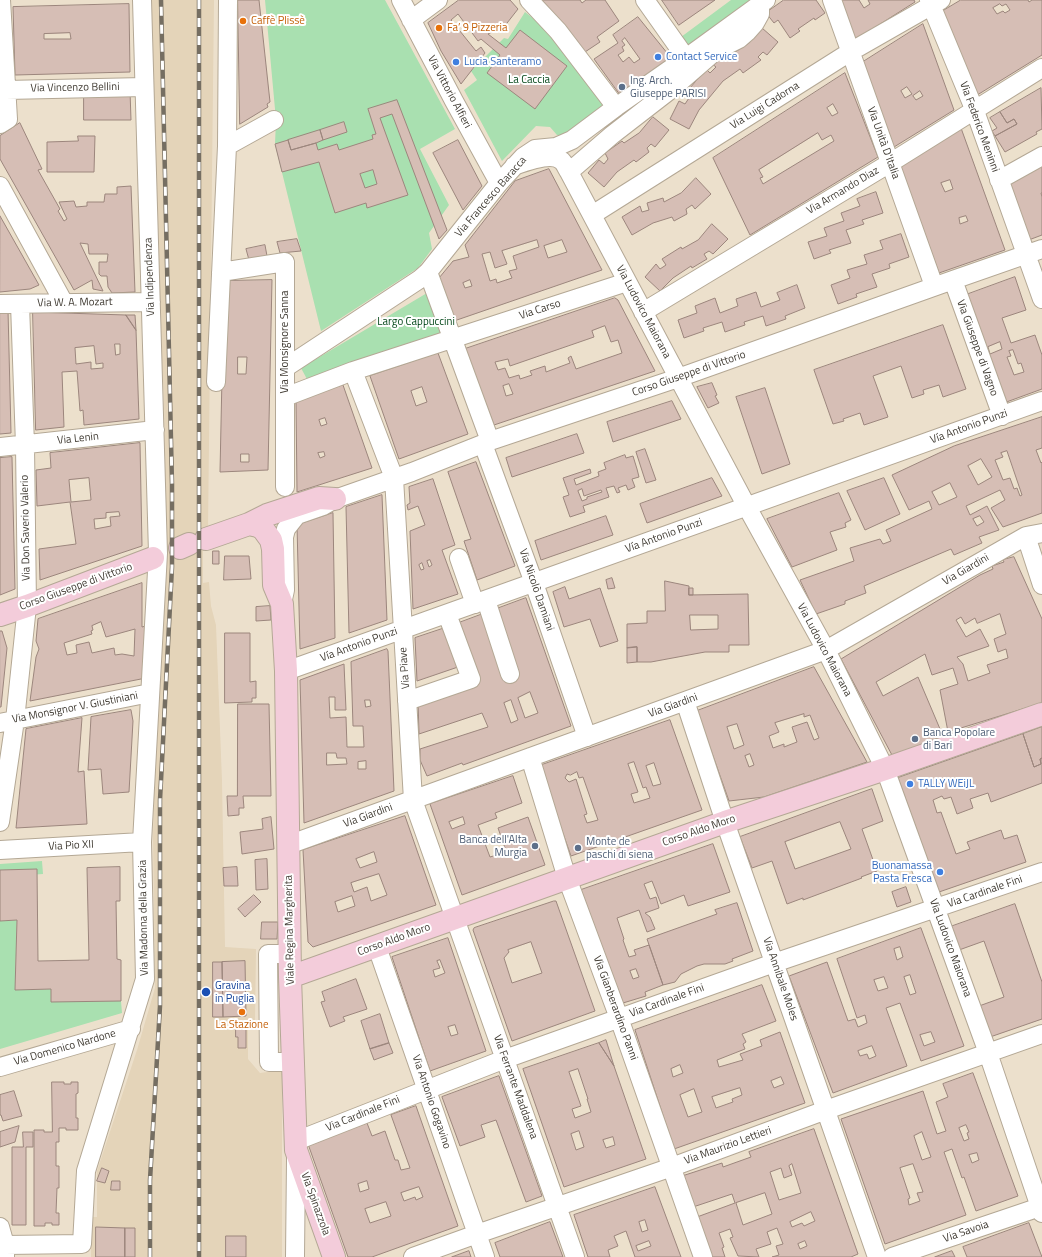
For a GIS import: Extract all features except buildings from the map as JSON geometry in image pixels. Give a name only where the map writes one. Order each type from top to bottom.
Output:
[{"type":"street","points":[[1,0],[6,90],[4,122]]},
{"type":"street","name":"Via Indipendenza","points":[[142,0],[155,430],[156,556]]},
{"type":"street","points":[[216,382],[227,146],[228,0]]},
{"type":"street","name":"Via Vittorio Alfieri","points":[[401,0],[499,183]]},
{"type":"street","points":[[411,20],[438,0]]},
{"type":"street","points":[[529,0],[558,31],[616,107]]},
{"type":"street","points":[[645,0],[686,58]]},
{"type":"street","name":"Via Unità D'Italia","points":[[832,0],[934,286]]},
{"type":"street","points":[[569,172],[612,135],[674,87],[712,54],[739,39],[747,32],[755,23],[760,14],[763,2]]},
{"type":"street","name":"Via Francesco Baracca","points":[[285,368],[414,284],[428,272],[499,183],[514,166],[531,151],[541,148],[556,147],[572,140],[763,2]]},
{"type":"street","name":"Via Luigi Cadorna","points":[[592,215],[850,52],[934,2]]},
{"type":"street","name":"Via Federico Meninni","points":[[934,2],[999,180],[1034,252],[1042,299]]},
{"type":"street","name":"Via Armando Diaz","points":[[643,312],[890,163],[1042,68]]},
{"type":"street","name":"Via Vincenzo Bellini","points":[[6,90],[144,87]]},
{"type":"street","points":[[227,146],[274,120]]},
{"type":"street","points":[[999,180],[1042,156]]},
{"type":"street","name":"Via Ludovico Maiorana","points":[[514,166],[534,160],[552,157],[561,160],[569,172],[746,507],[826,650],[885,769],[988,1053],[1041,1210]]},
{"type":"street","points":[[0,186],[64,303]]},
{"type":"street","name":"Corso Giuseppe di Vittorio","points":[[290,522],[296,515],[324,506],[335,499],[487,443],[678,378],[934,286],[1034,252]]},
{"type":"street","name":"Via Monsignore Sanna","points":[[221,272],[285,262],[285,487]]},
{"type":"street","name":"Via Nicolò Damiani","points":[[428,272],[453,338],[534,583],[587,737]]},
{"type":"street","name":"Via Giuseppe di Vagno","points":[[952,280],[1002,416]]},
{"type":"street","name":"Via Carso","points":[[453,338],[627,282]]},
{"type":"street","name":"Via W. A. Mozart","points":[[0,304],[151,302]]},
{"type":"street","name":"Via Don Saverio Valerio","points":[[0,822],[7,722],[27,606],[25,445],[20,304]]},
{"type":"street","points":[[285,397],[354,371],[453,338]]},
{"type":"street","name":"Via Piave","points":[[354,371],[394,478],[413,800],[455,918]]},
{"type":"street","name":"Vía Antonio Punzi","points":[[286,671],[1042,401]]},
{"type":"street","name":"Via Lenin","points":[[0,447],[155,430]]},
{"type":"street","points":[[192,544],[249,524],[267,515],[319,498],[335,499]]},
{"type":"street","name":"Viale Regina Margherita","points":[[290,522],[284,537],[285,590],[282,604],[286,671],[290,977],[296,1145],[295,1257]]},
{"type":"street","name":"Viale Regina Margherita","points":[[249,524],[263,529],[271,540],[273,549],[274,585],[282,604]]},
{"type":"street","points":[[1034,534],[1042,585]]},
{"type":"street","name":"Via Giardini","points":[[288,845],[826,650],[1034,534]]},
{"type":"street","name":"Corso Giuseppe di Vittorio","points":[[0,615],[156,556]]},
{"type":"street","name":"Via Madonna della Grazia","points":[[5,1251],[82,1244],[86,1171],[131,1029],[145,979],[142,842],[156,556]]},
{"type":"street","points":[[459,558],[480,602],[510,674]]},
{"type":"street","points":[[407,701],[471,679],[447,614]]},
{"type":"street","name":"Via Monsignor V. Giustiniani","points":[[7,722],[150,693]]},
{"type":"street","name":"Via Annibale Moles","points":[[685,701],[725,822],[877,1257]]},
{"type":"street","name":"Corso Aldo Moro","points":[[290,977],[725,822],[885,769],[1042,714]]},
{"type":"street","name":"Via Gianberardino Panni","points":[[530,757],[567,878],[619,1018],[703,1257]]},
{"type":"street","name":"Via Pio XII","points":[[0,850],[142,842]]},
{"type":"street","name":"Via Cardinale Fini","points":[[296,1145],[427,1088],[505,1059],[774,963],[1042,872]]},
{"type":"street","name":"Via Ferrante Maddalena","points":[[455,918],[575,1257]]},
{"type":"street","name":"Via Antonio Gogavino","points":[[377,947],[485,1257]]},
{"type":"street","points":[[290,954],[268,954],[269,1062],[294,1062]]},
{"type":"street","name":"Via Domenico Nardone","points":[[0,1067],[131,1029]]},
{"type":"street","name":"Via Maurizio Lettieri","points":[[413,1257],[672,1167],[826,1110],[1042,1034]]},
{"type":"street","name":"Via Spinazzola","points":[[296,1145],[334,1257]]},
{"type":"street","name":"Via Savoia","points":[[892,1257],[1041,1210]]},
{"type":"street","points":[[0,1227],[5,1251]]},
{"type":"shaded area","points":[[151,0],[214,0],[208,530],[207,549],[203,551],[203,583],[209,582],[211,606],[216,625],[222,781],[225,947],[256,949],[255,1022],[248,1022],[248,1059],[260,1073],[282,1070],[282,1257],[91,1257],[91,1217],[97,1217],[97,1171],[137,1050],[155,988],[153,837],[155,759],[162,662],[166,535],[164,402],[158,273]]},
{"type":"green space","points":[[265,0],[385,0],[455,129],[420,149],[449,205],[429,233],[432,249],[418,268],[321,331],[275,144],[276,120]]},
{"type":"green space","points":[[731,0],[757,0],[690,49],[681,37]]},
{"type":"green space","name":"La Caccia","points":[[525,12],[547,29],[603,105],[563,135],[557,135],[550,127],[536,126],[502,161],[464,90],[477,80],[471,71],[504,38],[508,39]]},
{"type":"green space","name":"Largo Cappuccini","points":[[427,293],[442,334],[308,381],[301,368]]},
{"type":"green space","points":[[42,861],[43,874],[0,877],[0,864]]},
{"type":"green space","points":[[17,920],[15,990],[51,989],[121,1001],[122,1013],[0,1049],[0,921]]},
{"type":"railway","points":[[150,1257],[150,1180],[160,1006],[160,800],[172,567],[172,484],[161,0]]},
{"type":"railway","points":[[199,0],[199,1257]]},
{"type":"place","name":"Caffè Plissè","points":[[243,21]]},
{"type":"place","name":"Fa’ 9 Pizzeria","points":[[439,28]]},
{"type":"place","name":"Contact Service","points":[[658,57]]},
{"type":"place","name":"Lucia Santeramo","points":[[456,62]]},
{"type":"place","name":"Ing. Arch. Giuseppe PARISI","points":[[622,87]]},
{"type":"place","name":"Banca Popolare di Bari","points":[[915,739]]},
{"type":"place","name":"TALLY WEiJL","points":[[910,784]]},
{"type":"place","name":"Banca dell'Alta Murgia","points":[[535,846]]},
{"type":"place","name":"Monte de paschi di siena","points":[[578,848]]},
{"type":"place","name":"Buonamassa Pasta Fresca","points":[[940,872]]},
{"type":"place","name":"Gravina in Puglia","points":[[206,992]]},
{"type":"place","name":"La Stazione","points":[[242,1012]]}]
